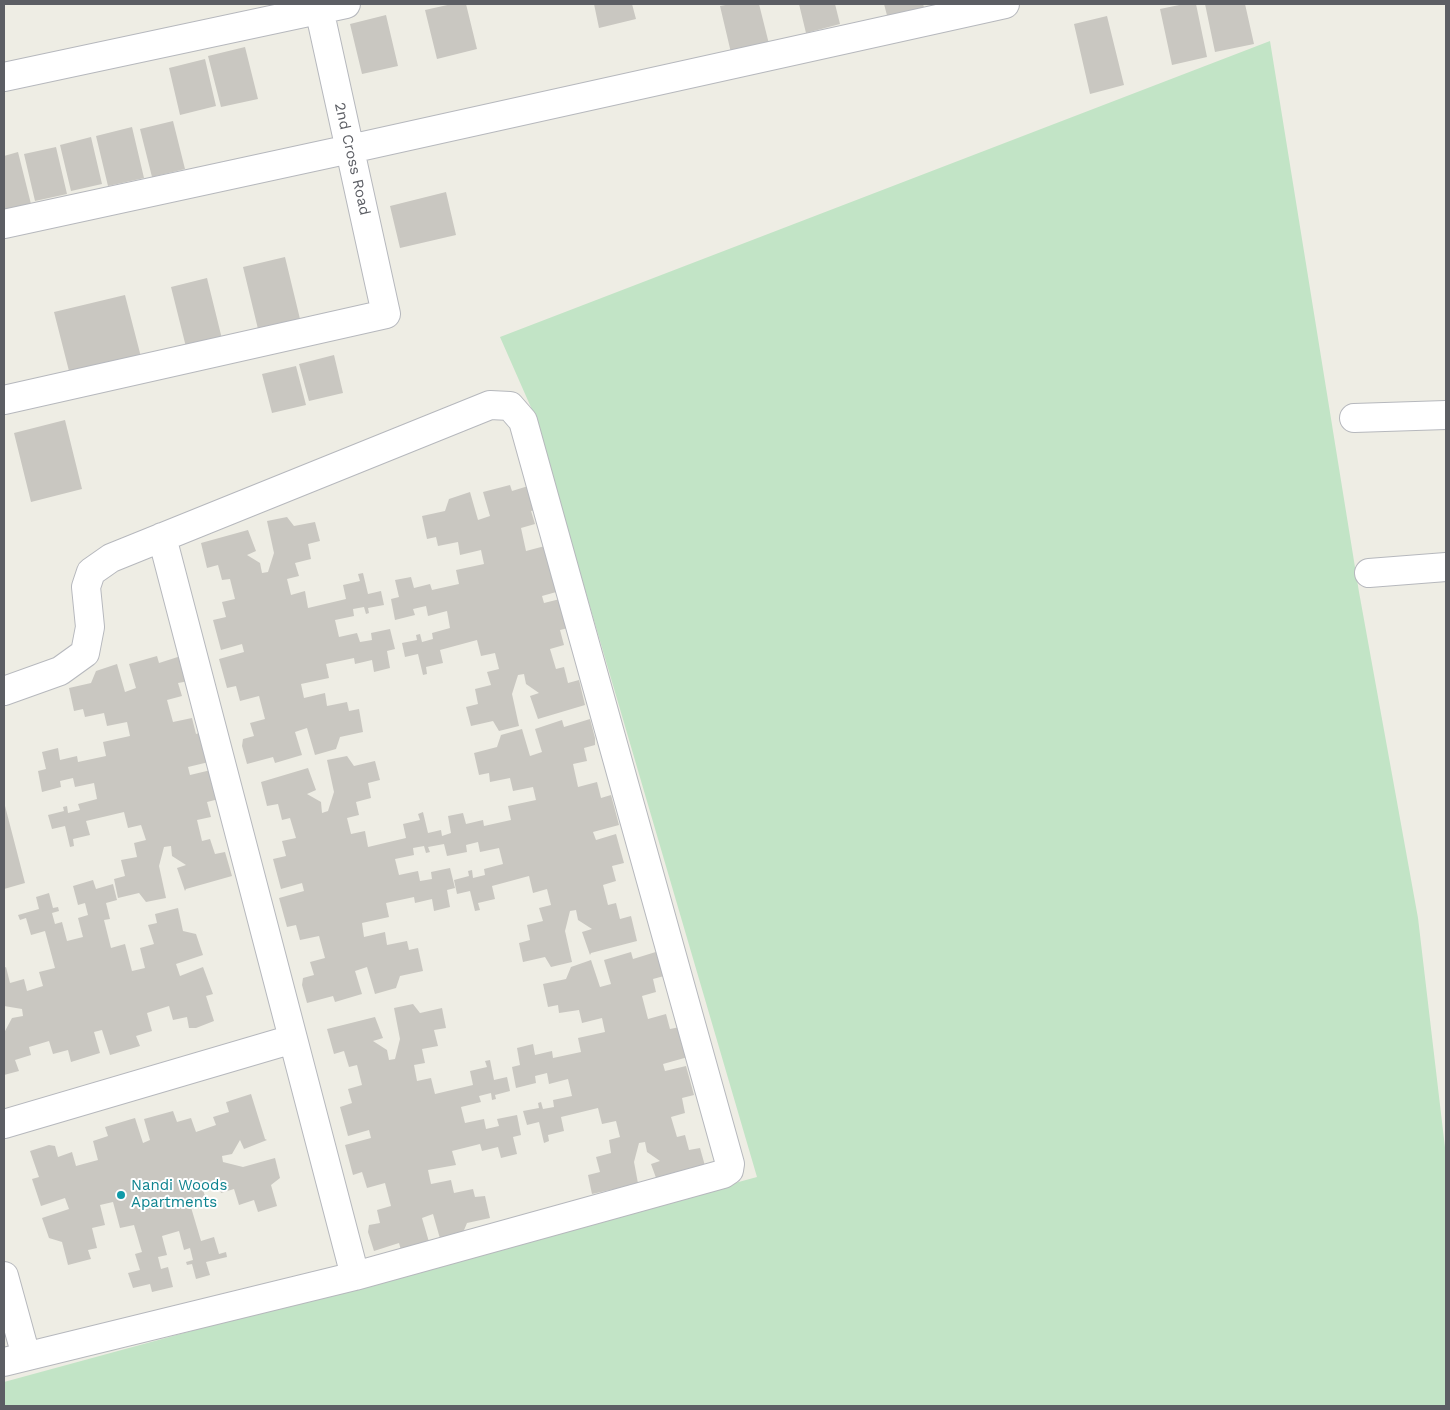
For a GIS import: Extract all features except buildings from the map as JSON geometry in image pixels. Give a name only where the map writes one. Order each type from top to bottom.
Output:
[{"type":"street","points":[[4,77],[318,7],[346,4]]},
{"type":"street","points":[[4,224],[1005,4]]},
{"type":"street","name":"2nd Cross Road","points":[[4,400],[386,314],[318,7]]},
{"type":"street","points":[[4,690],[60,671],[85,653],[90,627],[86,587],[91,572],[111,558],[490,405],[510,406],[523,421],[730,1164],[729,1170],[723,1174],[355,1276],[15,1359],[4,1276]]},
{"type":"street","points":[[1354,418],[1446,416]]},
{"type":"street","points":[[162,537],[355,1276]]},
{"type":"street","points":[[1369,573],[1446,567]]},
{"type":"street","points":[[4,1124],[292,1039]]},
{"type":"green space","points":[[1270,41],[1359,592],[1418,918],[1446,1156],[1446,1406],[4,1406],[4,1382],[757,1177],[533,412],[500,337]]},
{"type":"place","name":"Nandi Woods Apartments","points":[[121,1195]]}]
